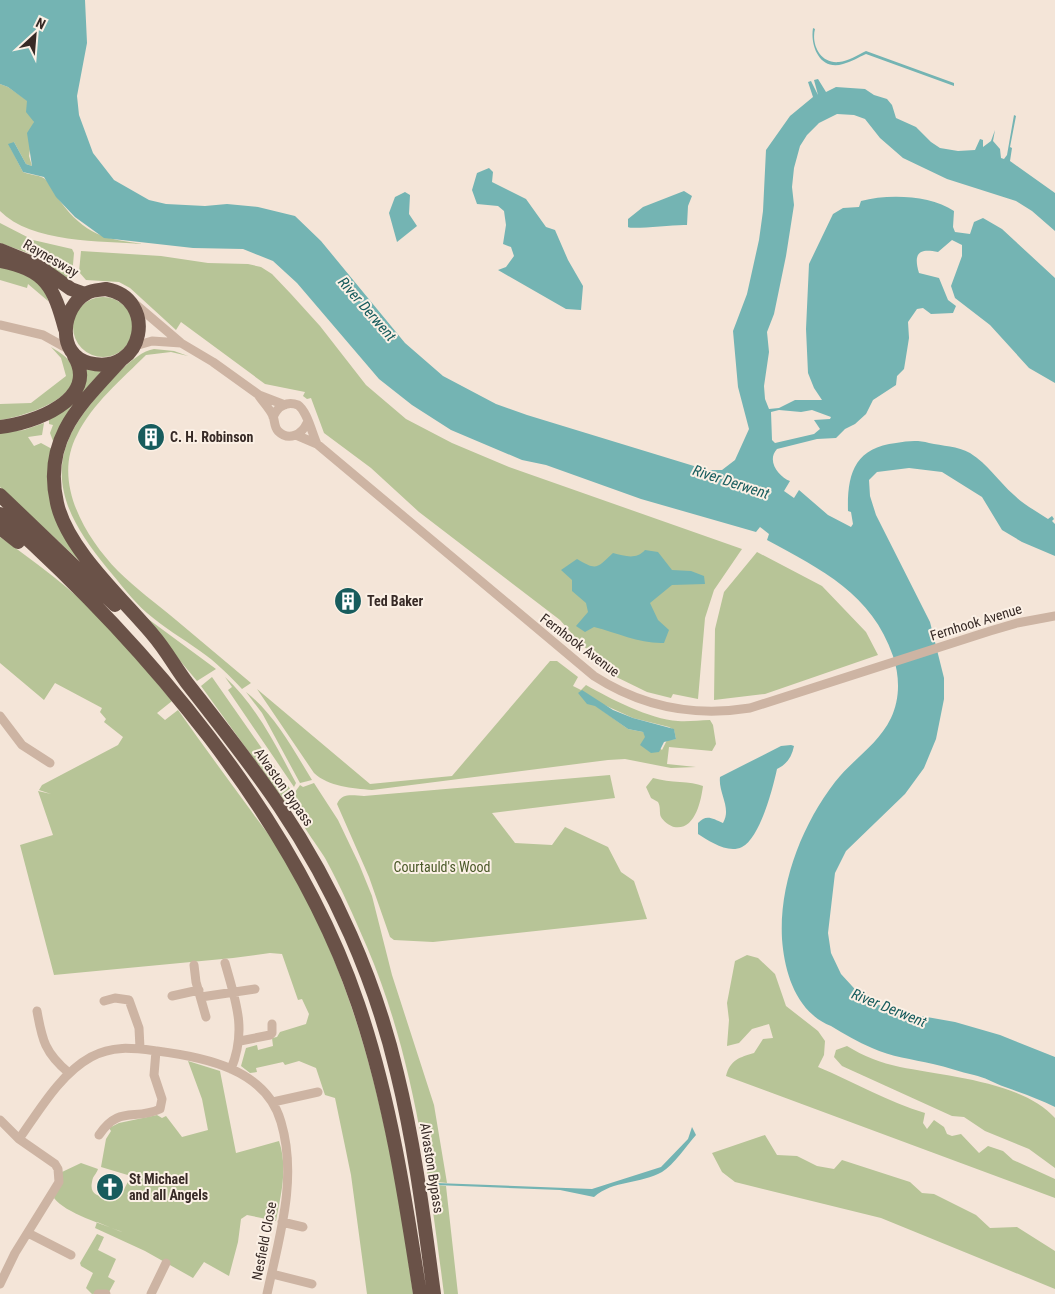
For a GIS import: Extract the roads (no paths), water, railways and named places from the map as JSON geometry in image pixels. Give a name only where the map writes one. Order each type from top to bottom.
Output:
[{"type":"highway","name":"Raynesway","points":[[1,258],[37,266],[70,289],[85,294]]},
{"type":"highway","name":"Raynesway","points":[[1,258],[28,270],[46,283],[59,304],[65,330]]},
{"type":"highway","points":[[0,427],[19,425],[40,418],[69,398],[78,385],[80,373],[72,353],[65,330],[74,305],[85,294],[106,289],[125,298],[139,325],[135,346],[121,360],[97,364],[84,362],[72,353]]},
{"type":"highway","name":"Alvaston Bypass","points":[[121,360],[79,406],[64,431],[54,469],[57,505],[69,533],[81,551],[155,637],[279,806],[324,881],[354,944],[378,1007],[397,1071],[420,1188],[434,1294]]},
{"type":"highway","points":[[0,494],[109,599],[176,668]]},
{"type":"highway","points":[[0,514],[102,611],[159,675],[210,741],[285,849],[330,934],[357,1002],[379,1074],[403,1190],[420,1294]]},
{"type":"highway","points":[[0,528],[76,586]]},
{"type":"street","name":"Fernhook Avenue","points":[[125,298],[135,303],[181,343],[213,362],[259,395],[284,405],[294,404],[303,408],[317,444]]},
{"type":"street","points":[[0,325],[43,335],[72,353]]},
{"type":"street","points":[[43,335],[65,330]]},
{"type":"street","name":"Fernhook Avenue","points":[[135,346],[152,341],[181,343]]},
{"type":"street","name":"Fernhook Avenue","points":[[259,395],[273,417],[275,427],[280,433],[287,436],[296,435],[317,444],[594,676],[639,700],[678,710],[720,712],[736,710],[775,702],[1017,622],[1055,616]]},
{"type":"street","points":[[273,417],[278,408],[284,405]]},
{"type":"street","points":[[296,435],[304,429],[307,422]]},
{"type":"street","points":[[0,716],[34,758],[50,763]]},
{"type":"street","points":[[225,963],[238,992],[240,1041],[231,1069]]},
{"type":"street","points":[[194,965],[206,1017]]},
{"type":"street","points":[[172,996],[238,992],[255,989]]},
{"type":"street","points":[[104,1001],[115,998],[128,1000],[140,1028],[140,1048]]},
{"type":"street","points":[[36,1011],[43,1043],[50,1056],[69,1073]]},
{"type":"street","points":[[240,1041],[270,1035],[272,1033],[272,1024]]},
{"type":"street","points":[[19,1139],[69,1073],[81,1063],[102,1052],[121,1048],[140,1048],[206,1059],[231,1069],[249,1080],[273,1102],[318,1092]]},
{"type":"street","points":[[100,1135],[110,1121],[118,1117],[164,1112],[154,1075],[156,1051]]},
{"type":"street","name":"Nesfield Close","points":[[267,1294],[282,1222],[289,1173],[286,1144],[281,1122],[273,1102]]},
{"type":"street","points":[[0,1120],[19,1139],[53,1161],[59,1175],[56,1186],[0,1284]]},
{"type":"street","points":[[282,1222],[303,1227]]},
{"type":"street","points":[[28,1233],[65,1255]]},
{"type":"street","points":[[151,1294],[166,1264]]},
{"type":"street","points":[[272,1274],[303,1277],[312,1284]]},
{"type":"street","points":[[98,1294],[106,1294]]},
{"type":"water","name":"River Derwent","points":[[0,0],[85,0],[87,43],[77,96],[79,115],[93,153],[114,180],[149,200],[166,204],[205,206],[227,204],[258,207],[295,216],[321,241],[405,343],[443,376],[496,404],[707,470],[722,470],[735,460],[749,429],[738,387],[733,331],[747,294],[759,240],[763,211],[766,150],[790,116],[813,97],[808,82],[811,81],[818,95],[814,80],[818,79],[826,92],[836,87],[865,89],[874,95],[887,99],[892,105],[896,118],[916,127],[940,148],[958,151],[975,150],[980,139],[983,140],[983,147],[991,141],[995,130],[993,141],[1000,149],[1001,158],[1004,159],[1007,155],[1014,115],[1016,116],[1010,147],[1012,148],[1010,161],[1055,193],[1055,231],[1032,211],[1016,201],[947,179],[903,158],[880,138],[865,119],[854,115],[837,114],[819,123],[807,135],[800,146],[794,168],[792,187],[794,205],[774,314],[767,332],[769,352],[764,386],[765,399],[769,409],[779,408],[795,400],[822,400],[814,388],[808,373],[806,329],[809,264],[833,214],[843,208],[859,207],[861,201],[884,197],[909,197],[933,202],[954,211],[953,227],[955,232],[970,234],[974,222],[983,218],[1002,229],[1055,278],[1055,383],[1029,368],[990,325],[955,298],[951,286],[962,256],[962,245],[952,240],[938,252],[922,252],[917,257],[919,273],[939,278],[948,300],[956,306],[953,313],[931,314],[923,308],[917,309],[908,322],[909,338],[904,369],[897,376],[896,385],[873,400],[866,414],[836,438],[817,439],[777,449],[774,454],[773,463],[778,472],[790,481],[784,491],[794,498],[799,490],[828,515],[851,527],[853,524],[851,512],[848,511],[848,497],[849,485],[856,465],[871,450],[882,446],[900,442],[925,442],[970,453],[982,462],[1021,501],[1048,519],[1052,516],[1054,519],[1052,521],[1055,524],[1055,556],[1022,542],[1002,530],[982,497],[942,472],[909,468],[877,472],[869,480],[870,496],[876,515],[930,622],[944,678],[944,699],[936,739],[924,768],[905,794],[846,851],[835,873],[828,933],[831,953],[841,974],[863,998],[893,1011],[955,1022],[1000,1035],[1055,1057],[1055,1107],[982,1077],[887,1054],[862,1043],[815,1017],[806,1008],[790,980],[783,949],[782,918],[784,897],[795,856],[812,817],[823,799],[842,774],[886,728],[896,703],[898,680],[893,656],[884,634],[858,600],[826,574],[767,540],[769,534],[760,527],[756,532],[641,499],[546,465],[522,460],[451,430],[412,405],[379,379],[297,283],[273,261],[243,249],[193,248],[104,238],[75,217],[56,197],[44,177],[23,172],[8,144],[14,142],[26,164],[32,166],[27,133],[34,122],[26,112],[27,101],[8,87],[0,84]],"holes":[[[779,410],[801,412],[812,410],[831,417],[830,419],[814,420],[820,429],[814,434],[775,443],[772,440],[771,412]]]},
{"type":"water","points":[[813,28],[815,29],[814,41],[818,52],[827,60],[839,62],[853,58],[866,51],[954,83],[954,86],[866,54],[843,64],[828,64],[818,55],[815,49],[812,35]]},
{"type":"water","points":[[489,168],[493,172],[492,182],[526,199],[546,227],[555,230],[568,260],[583,286],[581,310],[566,309],[498,270],[506,267],[514,256],[511,247],[503,244],[506,225],[504,211],[498,206],[477,204],[472,190],[477,173]]},
{"type":"water","points":[[684,191],[692,196],[688,206],[687,225],[628,227],[628,219],[643,207]]},
{"type":"water","points":[[405,192],[410,195],[409,214],[417,226],[397,242],[389,213],[395,197]]},
{"type":"water","points":[[645,550],[658,552],[672,570],[691,571],[704,576],[705,584],[672,585],[650,603],[658,620],[669,630],[664,643],[638,640],[594,627],[585,632],[576,626],[588,612],[586,603],[572,591],[572,580],[561,570],[577,559],[596,566],[600,565],[613,553],[634,556]]},
{"type":"water","points":[[582,690],[613,710],[633,718],[674,729],[676,739],[664,742],[659,752],[651,753],[640,745],[645,737],[643,732],[628,729],[595,706],[587,704],[578,693]]},
{"type":"water","points":[[781,746],[794,746],[792,754],[786,763],[777,769],[765,812],[749,842],[737,849],[731,849],[719,846],[698,834],[698,823],[704,818],[712,818],[723,823],[726,812],[720,777]]},
{"type":"water","points":[[692,1127],[696,1135],[662,1172],[645,1179],[618,1185],[594,1197],[560,1190],[436,1185],[436,1183],[592,1189],[661,1167],[688,1139]]},
{"type":"place","name":"C. H. Robinson","points":[[151,437]]},
{"type":"place","name":"Ted Baker","points":[[348,601]]},
{"type":"place","name":"St Michael and all Angels","points":[[110,1187]]},
{"type":"park label","name":"Courtauld's Wood","points":[[442,867]]}]
